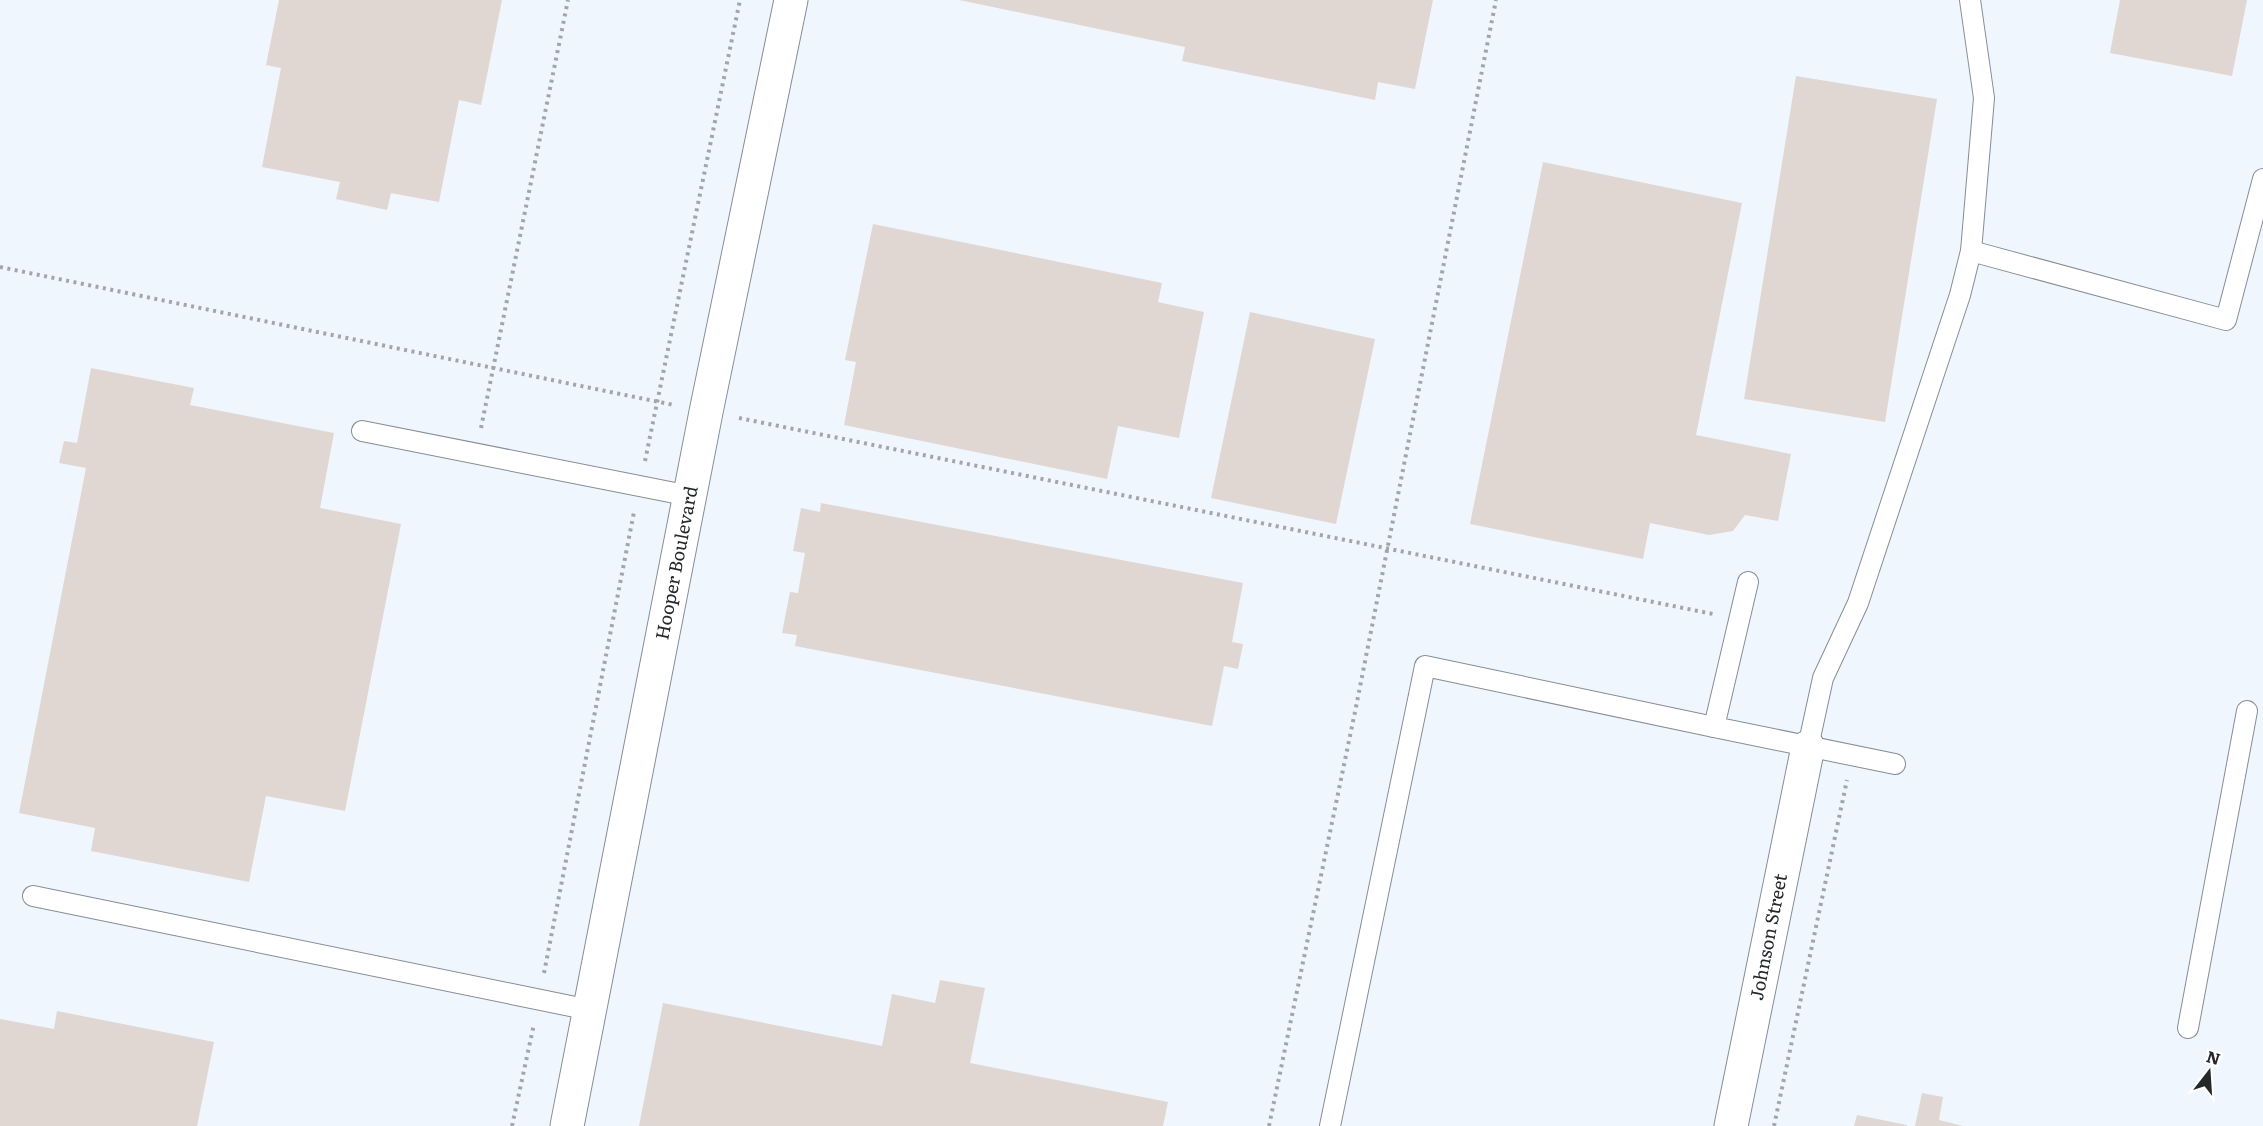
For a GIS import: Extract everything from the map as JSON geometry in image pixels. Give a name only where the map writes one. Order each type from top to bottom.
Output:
[{"type":"street","name":"Hooper Boulevard","points":[[567,1126],[690,496],[791,0]]},
{"type":"street","name":"Johnson Street","points":[[1731,1126],[1808,747]]},
{"type":"lane","points":[[1808,747],[1823,678],[1858,603],[1960,295],[1971,251],[1984,98],[1970,0]]},
{"type":"lane","points":[[1971,251],[2226,320],[2263,179]]},
{"type":"lane","points":[[362,431],[690,496]]},
{"type":"lane","points":[[1714,727],[1748,582]]},
{"type":"lane","points":[[1330,1126],[1425,666],[1895,764]]},
{"type":"lane","points":[[2188,1028],[2247,711]]},
{"type":"lane","points":[[33,896],[590,1010]]},
{"type":"path","points":[[476,454],[568,0]]},
{"type":"path","points":[[512,1126],[639,486],[740,0]]},
{"type":"path","points":[[1269,1126],[1388,548],[1496,0]]},
{"type":"path","points":[[0,267],[684,406]]},
{"type":"path","points":[[739,418],[1720,616]]},
{"type":"path","points":[[1774,1126],[1852,756]]},
{"type":"building","points":[[279,0],[502,0],[481,105],[459,100],[439,202],[391,193],[387,210],[336,199],[340,182],[262,167],[281,68],[266,65]]},
{"type":"building","points":[[959,0],[1433,0],[1415,89],[1378,82],[1375,100],[1182,61],[1185,47]]},
{"type":"building","points":[[2120,0],[2247,0],[2232,76],[2110,53]]},
{"type":"building","points":[[1796,76],[1937,99],[1885,422],[1744,399]]},
{"type":"building","points":[[1543,162],[1742,203],[1696,435],[1791,454],[1778,521],[1745,515],[1733,531],[1709,535],[1650,523],[1643,559],[1470,524]]},
{"type":"building","points":[[873,224],[1162,283],[1158,302],[1204,312],[1179,438],[1118,426],[1107,479],[844,425],[856,362],[845,360]]},
{"type":"building","points":[[1250,312],[1375,339],[1336,524],[1211,498]]},
{"type":"building","points":[[91,368],[194,388],[190,405],[334,433],[320,508],[401,524],[345,811],[266,796],[249,882],[91,851],[95,828],[19,813],[86,468],[59,463],[64,441],[77,443]]},
{"type":"building","points":[[821,503],[1243,583],[1232,642],[1243,644],[1238,669],[1224,666],[1212,726],[795,646],[797,635],[782,633],[790,592],[798,593],[805,553],[793,551],[801,508],[820,512]]},
{"type":"building","points":[[940,980],[985,988],[970,1063],[1168,1102],[1163,1126],[639,1126],[663,1003],[882,1046],[892,994],[935,1003]]},
{"type":"building","points":[[57,1011],[214,1042],[197,1126],[0,1126],[0,1019],[54,1029]]},
{"type":"building","points":[[1922,1093],[1943,1097],[1939,1120],[1963,1126],[1915,1126]]},
{"type":"building","points":[[1857,1115],[1907,1125],[1907,1126],[1854,1126]]}]
